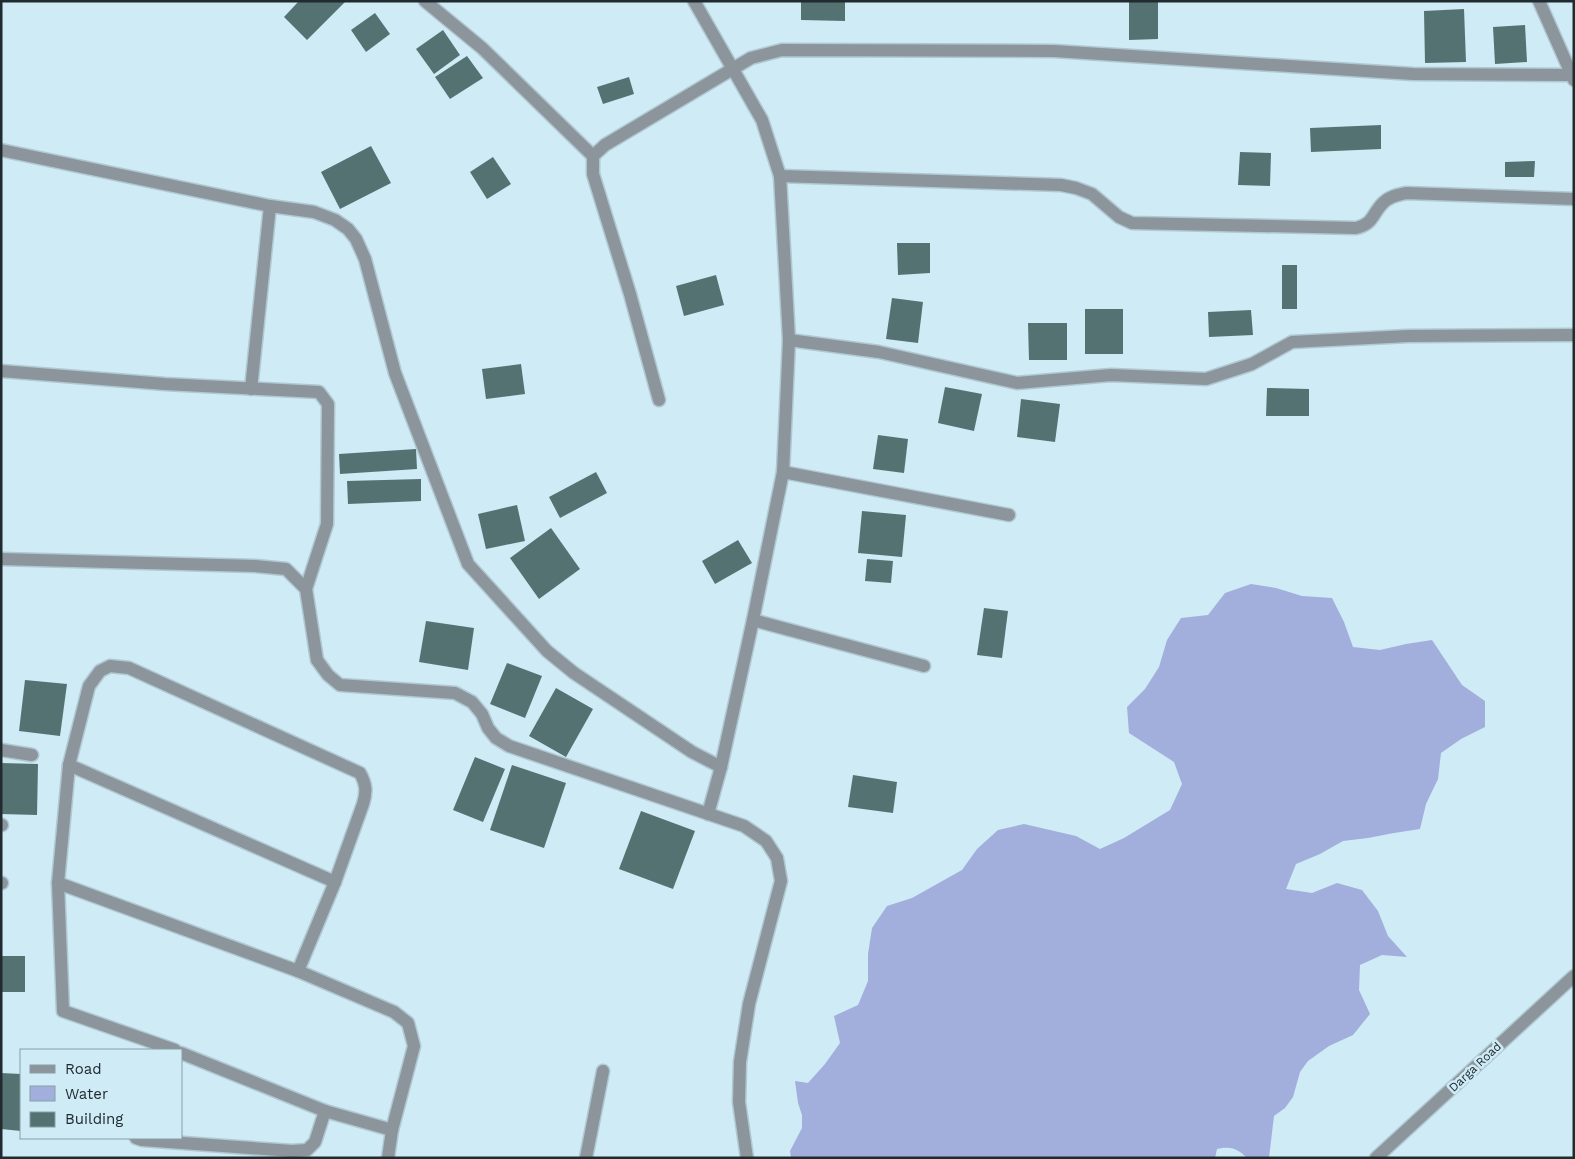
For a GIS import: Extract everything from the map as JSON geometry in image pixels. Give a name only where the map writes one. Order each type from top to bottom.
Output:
[{"type":"street","points":[[425,1],[482,48],[593,156],[593,174],[630,294],[659,400]]},
{"type":"street","points":[[694,1],[762,120],[780,176],[790,340],[783,472],[721,767],[708,814]]},
{"type":"street","points":[[593,156],[605,145],[750,58],[782,50],[1054,51],[1413,74],[1573,77],[1539,1]]},
{"type":"street","points":[[1,150],[270,206],[314,212],[335,220],[348,230],[356,239],[365,258],[394,373],[468,564],[547,651],[574,673],[692,752],[721,767]]},
{"type":"street","points":[[780,176],[1061,185],[1092,194],[1119,217],[1132,223],[1356,228],[1370,222],[1384,202],[1394,196],[1406,193],[1574,199]]},
{"type":"street","points":[[251,388],[270,206]]},
{"type":"street","points":[[790,340],[879,352],[1017,383],[1111,375],[1206,379],[1252,364],[1292,342],[1408,336],[1574,336]]},
{"type":"street","points":[[1,371],[165,384],[319,392],[328,404],[327,524],[306,589],[317,660],[328,675],[340,685],[455,693],[472,702],[482,714],[488,728],[496,738],[509,746],[744,826],[766,841],[777,858],[781,881],[749,1004],[740,1062],[739,1102],[747,1158]]},
{"type":"street","points":[[783,472],[1009,515]]},
{"type":"street","points":[[1,558],[255,566],[286,569],[306,589]]},
{"type":"street","points":[[753,620],[924,666]]},
{"type":"street","points":[[170,1049],[153,1046],[63,1011],[58,883],[69,765],[89,686],[100,671],[110,666],[128,668],[360,773],[365,783],[366,793],[335,882],[298,971]]},
{"type":"street","points":[[1,750],[32,755]]},
{"type":"street","points":[[69,765],[335,882]]},
{"type":"street","points":[[58,883],[298,971],[394,1012],[408,1023],[414,1046],[392,1130],[388,1158]]},
{"type":"street","name":"Darga Road","points":[[1376,1158],[1574,976]]},
{"type":"street","points":[[182,1053],[325,1111],[392,1130]]},
{"type":"street","points":[[586,1158],[603,1071]]},
{"type":"street","points":[[139,1139],[292,1151],[307,1150],[315,1142],[325,1111]]},
{"type":"water","points":[[1251,584],[1276,588],[1302,596],[1332,598],[1344,622],[1353,647],[1380,650],[1432,640],[1462,685],[1485,701],[1485,727],[1461,739],[1441,753],[1438,779],[1426,804],[1420,829],[1343,841],[1320,854],[1296,864],[1286,889],[1312,893],[1337,883],[1362,890],[1378,911],[1388,936],[1407,957],[1382,955],[1360,965],[1359,990],[1370,1014],[1353,1035],[1329,1046],[1308,1061],[1300,1072],[1293,1097],[1285,1108],[1274,1116],[1269,1158],[1247,1158],[1237,1150],[1226,1148],[1217,1149],[1215,1158],[791,1158],[790,1151],[802,1128],[802,1115],[795,1081],[808,1083],[840,1043],[834,1016],[858,1005],[868,981],[868,954],[872,928],[887,906],[912,898],[962,870],[977,849],[998,830],[1024,824],[1076,836],[1100,849],[1124,838],[1170,810],[1182,784],[1174,762],[1129,733],[1127,707],[1145,689],[1159,667],[1167,640],[1181,618],[1208,615],[1225,593]]},
{"type":"building","points":[[299,1],[346,1],[307,40],[284,17]]},
{"type":"building","points":[[801,1],[845,1],[845,21],[801,20]]},
{"type":"building","points":[[1129,1],[1158,1],[1158,39],[1129,40]]},
{"type":"building","points":[[1464,9],[1466,62],[1425,63],[1424,11]]},
{"type":"building","points":[[375,13],[390,34],[366,52],[351,30]]},
{"type":"building","points":[[1525,25],[1527,62],[1495,64],[1493,27]]},
{"type":"building","points":[[443,30],[460,55],[434,74],[416,49]]},
{"type":"building","points":[[467,56],[483,78],[450,99],[435,77]]},
{"type":"building","points":[[629,77],[634,94],[603,104],[597,87]]},
{"type":"building","points":[[1381,125],[1381,149],[1311,152],[1310,128]]},
{"type":"building","points":[[371,146],[391,183],[340,209],[321,172]]},
{"type":"building","points":[[1240,152],[1271,153],[1270,186],[1238,185]]},
{"type":"building","points":[[493,157],[511,184],[487,199],[470,172]]},
{"type":"building","points":[[1535,161],[1534,177],[1505,177],[1505,162]]},
{"type":"building","points":[[897,243],[930,243],[930,273],[898,275]]},
{"type":"building","points":[[1282,265],[1297,265],[1297,309],[1282,309]]},
{"type":"building","points":[[716,275],[724,305],[684,316],[676,286]]},
{"type":"building","points":[[892,298],[923,302],[918,343],[886,339]]},
{"type":"building","points":[[1085,309],[1123,309],[1123,354],[1085,354]]},
{"type":"building","points":[[1251,310],[1253,335],[1209,337],[1208,312]]},
{"type":"building","points":[[1028,323],[1067,323],[1067,360],[1029,360]]},
{"type":"building","points":[[521,364],[525,394],[486,399],[482,369]]},
{"type":"building","points":[[945,387],[982,394],[974,431],[938,423]]},
{"type":"building","points":[[1267,388],[1309,389],[1309,416],[1266,416]]},
{"type":"building","points":[[1021,399],[1060,404],[1055,442],[1017,437]]},
{"type":"building","points":[[878,435],[908,439],[904,473],[873,469]]},
{"type":"building","points":[[416,449],[417,469],[340,474],[339,454]]},
{"type":"building","points":[[596,472],[607,493],[560,518],[549,497]]},
{"type":"building","points":[[421,479],[421,501],[348,504],[347,481]]},
{"type":"building","points":[[517,505],[525,541],[486,549],[478,514]]},
{"type":"building","points":[[862,511],[906,515],[902,557],[858,553]]},
{"type":"building","points":[[551,528],[580,569],[539,599],[510,558]]},
{"type":"building","points":[[738,540],[752,563],[715,584],[702,561]]},
{"type":"building","points":[[867,559],[893,561],[891,583],[865,581]]},
{"type":"building","points":[[984,608],[1008,611],[1002,658],[977,655]]},
{"type":"building","points":[[426,621],[474,628],[468,670],[419,662]]},
{"type":"building","points":[[507,663],[542,676],[525,718],[490,704]]},
{"type":"building","points":[[25,680],[67,684],[60,736],[19,731]]},
{"type":"building","points":[[556,688],[593,709],[566,757],[529,736]]},
{"type":"building","points":[[475,757],[505,769],[483,822],[453,810]]},
{"type":"building","points":[[1,763],[38,764],[37,815],[1,814]]},
{"type":"building","points":[[512,765],[566,783],[544,848],[490,830]]},
{"type":"building","points":[[853,775],[897,782],[893,813],[848,807]]},
{"type":"building","points":[[641,811],[695,831],[673,889],[619,869]]},
{"type":"building","points":[[1,956],[25,956],[25,992],[1,992]]},
{"type":"building","points":[[1,1073],[20,1074],[20,1131],[1,1129]]}]
